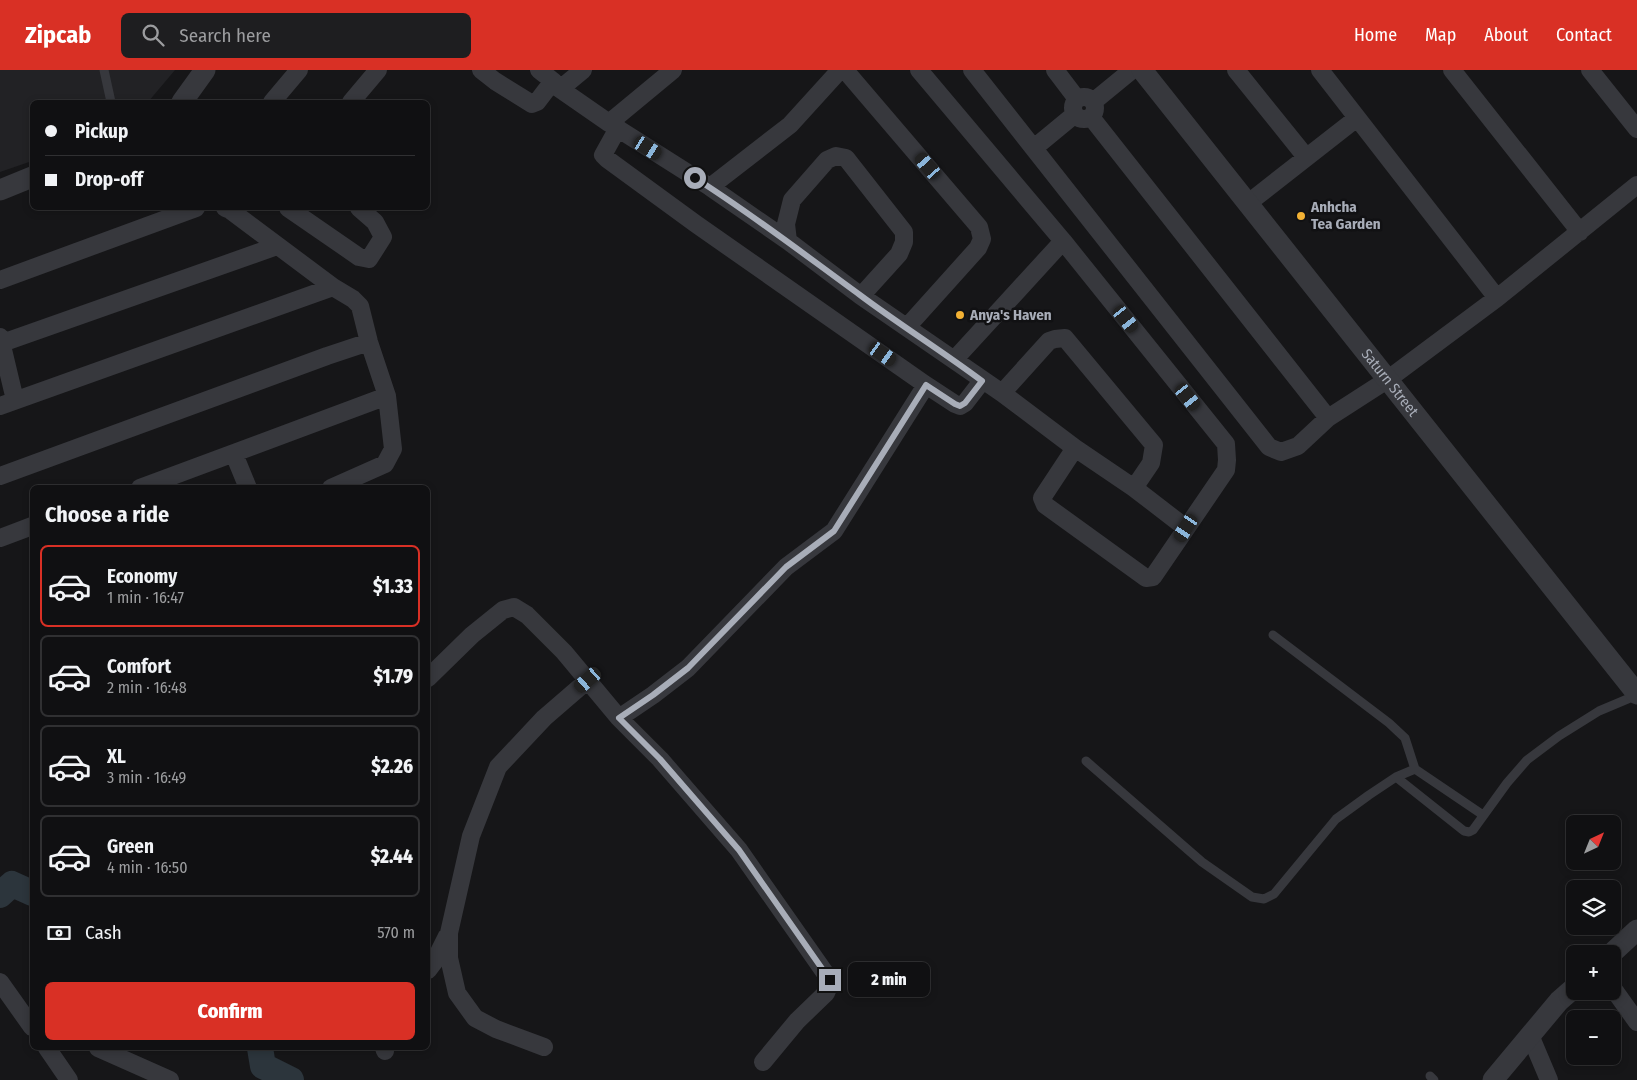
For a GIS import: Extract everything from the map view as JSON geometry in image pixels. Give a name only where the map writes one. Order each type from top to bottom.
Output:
[{"type":"street","points":[[183,100],[205,70]]},
{"type":"street","points":[[274,100],[299,70]]},
{"type":"street","points":[[353,100],[378,70]]},
{"type":"street","points":[[481,70],[494,81],[532,104],[557,85],[583,70]]},
{"type":"street","points":[[539,70],[613,125],[710,187],[788,241],[861,296],[1002,393],[1075,448],[1134,488],[1186,528]]},
{"type":"street","points":[[673,70],[613,125],[603,155],[606,159],[955,404],[960,406],[965,403],[982,381]]},
{"type":"street","points":[[919,70],[1063,241],[1226,444],[1226,470],[1153,577],[1146,578],[1045,505],[1042,498],[1075,448]]},
{"type":"street","points":[[972,70],[1269,447],[1281,452],[1298,446],[1328,418],[1387,380],[1497,298],[1637,185]]},
{"type":"street","points":[[1055,70],[1328,418]]},
{"type":"street","points":[[1034,148],[1132,70]]},
{"type":"street","name":"Saturn Street","points":[[1142,70],[1637,695]]},
{"type":"street","points":[[1236,70],[1306,157]]},
{"type":"street","points":[[1320,70],[1497,298]]},
{"type":"street","points":[[1452,70],[1580,232]]},
{"type":"street","points":[[1590,70],[1637,130]]},
{"type":"street","points":[[710,187],[790,125],[847,72],[979,227],[982,239],[978,248],[907,327]]},
{"type":"street","points":[[1247,204],[1357,118]]},
{"type":"street","points":[[788,241],[786,224],[792,200],[827,160],[836,156],[846,158],[904,232],[904,242],[899,254],[861,296]]},
{"type":"street","points":[[0,190],[30,178]]},
{"type":"street","points":[[0,280],[191,210]]},
{"type":"street","points":[[230,210],[360,306],[369,342],[387,396],[393,449],[385,464],[338,485]]},
{"type":"street","points":[[291,210],[359,257],[369,259],[383,237],[375,222],[361,210]]},
{"type":"street","points":[[954,360],[1063,241]]},
{"type":"street","points":[[277,246],[1,340],[8,403],[333,287]]},
{"type":"street","points":[[1002,393],[1049,342],[1065,338],[1154,445],[1152,463],[1134,488]]},
{"type":"street","points":[[0,476],[317,359],[369,342]]},
{"type":"street","points":[[619,718],[688,668],[786,567],[834,531],[926,385]]},
{"type":"street","points":[[148,485],[387,396]]},
{"type":"street","points":[[234,454],[247,485]]},
{"type":"street","points":[[0,538],[30,527]]},
{"type":"street","points":[[430,676],[472,635],[503,610],[514,607],[528,614],[564,652],[619,718],[660,759],[739,850],[830,980],[826,992],[797,1021],[763,1062]]},
{"type":"street","points":[[544,1047],[496,1029],[475,1018],[457,993],[449,958],[449,933],[471,836],[498,767],[544,718],[588,680]]},
{"type":"street","points":[[1621,945],[1637,930]]},
{"type":"street","points":[[430,967],[449,933]]},
{"type":"street","points":[[0,982],[30,1020]]},
{"type":"street","points":[[1493,1080],[1566,995]]},
{"type":"street","points":[[1621,1000],[1637,1022]]},
{"type":"street","points":[[1530,1035],[1549,1080]]},
{"type":"street","points":[[48,1050],[69,1080]]},
{"type":"street","points":[[102,1050],[170,1080]]},
{"type":"street","points":[[136,1065],[146,1080]]},
{"type":"lane","points":[[104,70],[111,100]]},
{"type":"lane","points":[[1273,635],[1389,722],[1405,738],[1415,769],[1483,815]]},
{"type":"lane","points":[[1396,777],[1464,831],[1469,832],[1473,830],[1507,783],[1527,760],[1599,710],[1637,695]]},
{"type":"lane","points":[[1086,761],[1202,862],[1252,897],[1264,899],[1274,894],[1336,819],[1369,794],[1396,777],[1415,769]]},
{"type":"shaded area","points":[[0,70],[175,70],[150,100],[30,100],[30,162],[0,172]]},
{"type":"waterway","points":[[0,895],[12,884],[30,892]]},
{"type":"waterway","points":[[260,1050],[263,1066],[291,1080]]},
{"type":"place","name":"Anhcha Tea Garden","points":[[1301,216]]},
{"type":"place","name":"Anya's Haven","points":[[960,315]]},
{"type":"route","points":[[695,178],[788,241],[861,296],[982,381],[965,403],[960,406],[926,385],[834,531],[786,567],[688,668],[619,718],[660,759],[739,850],[830,980]]}]
